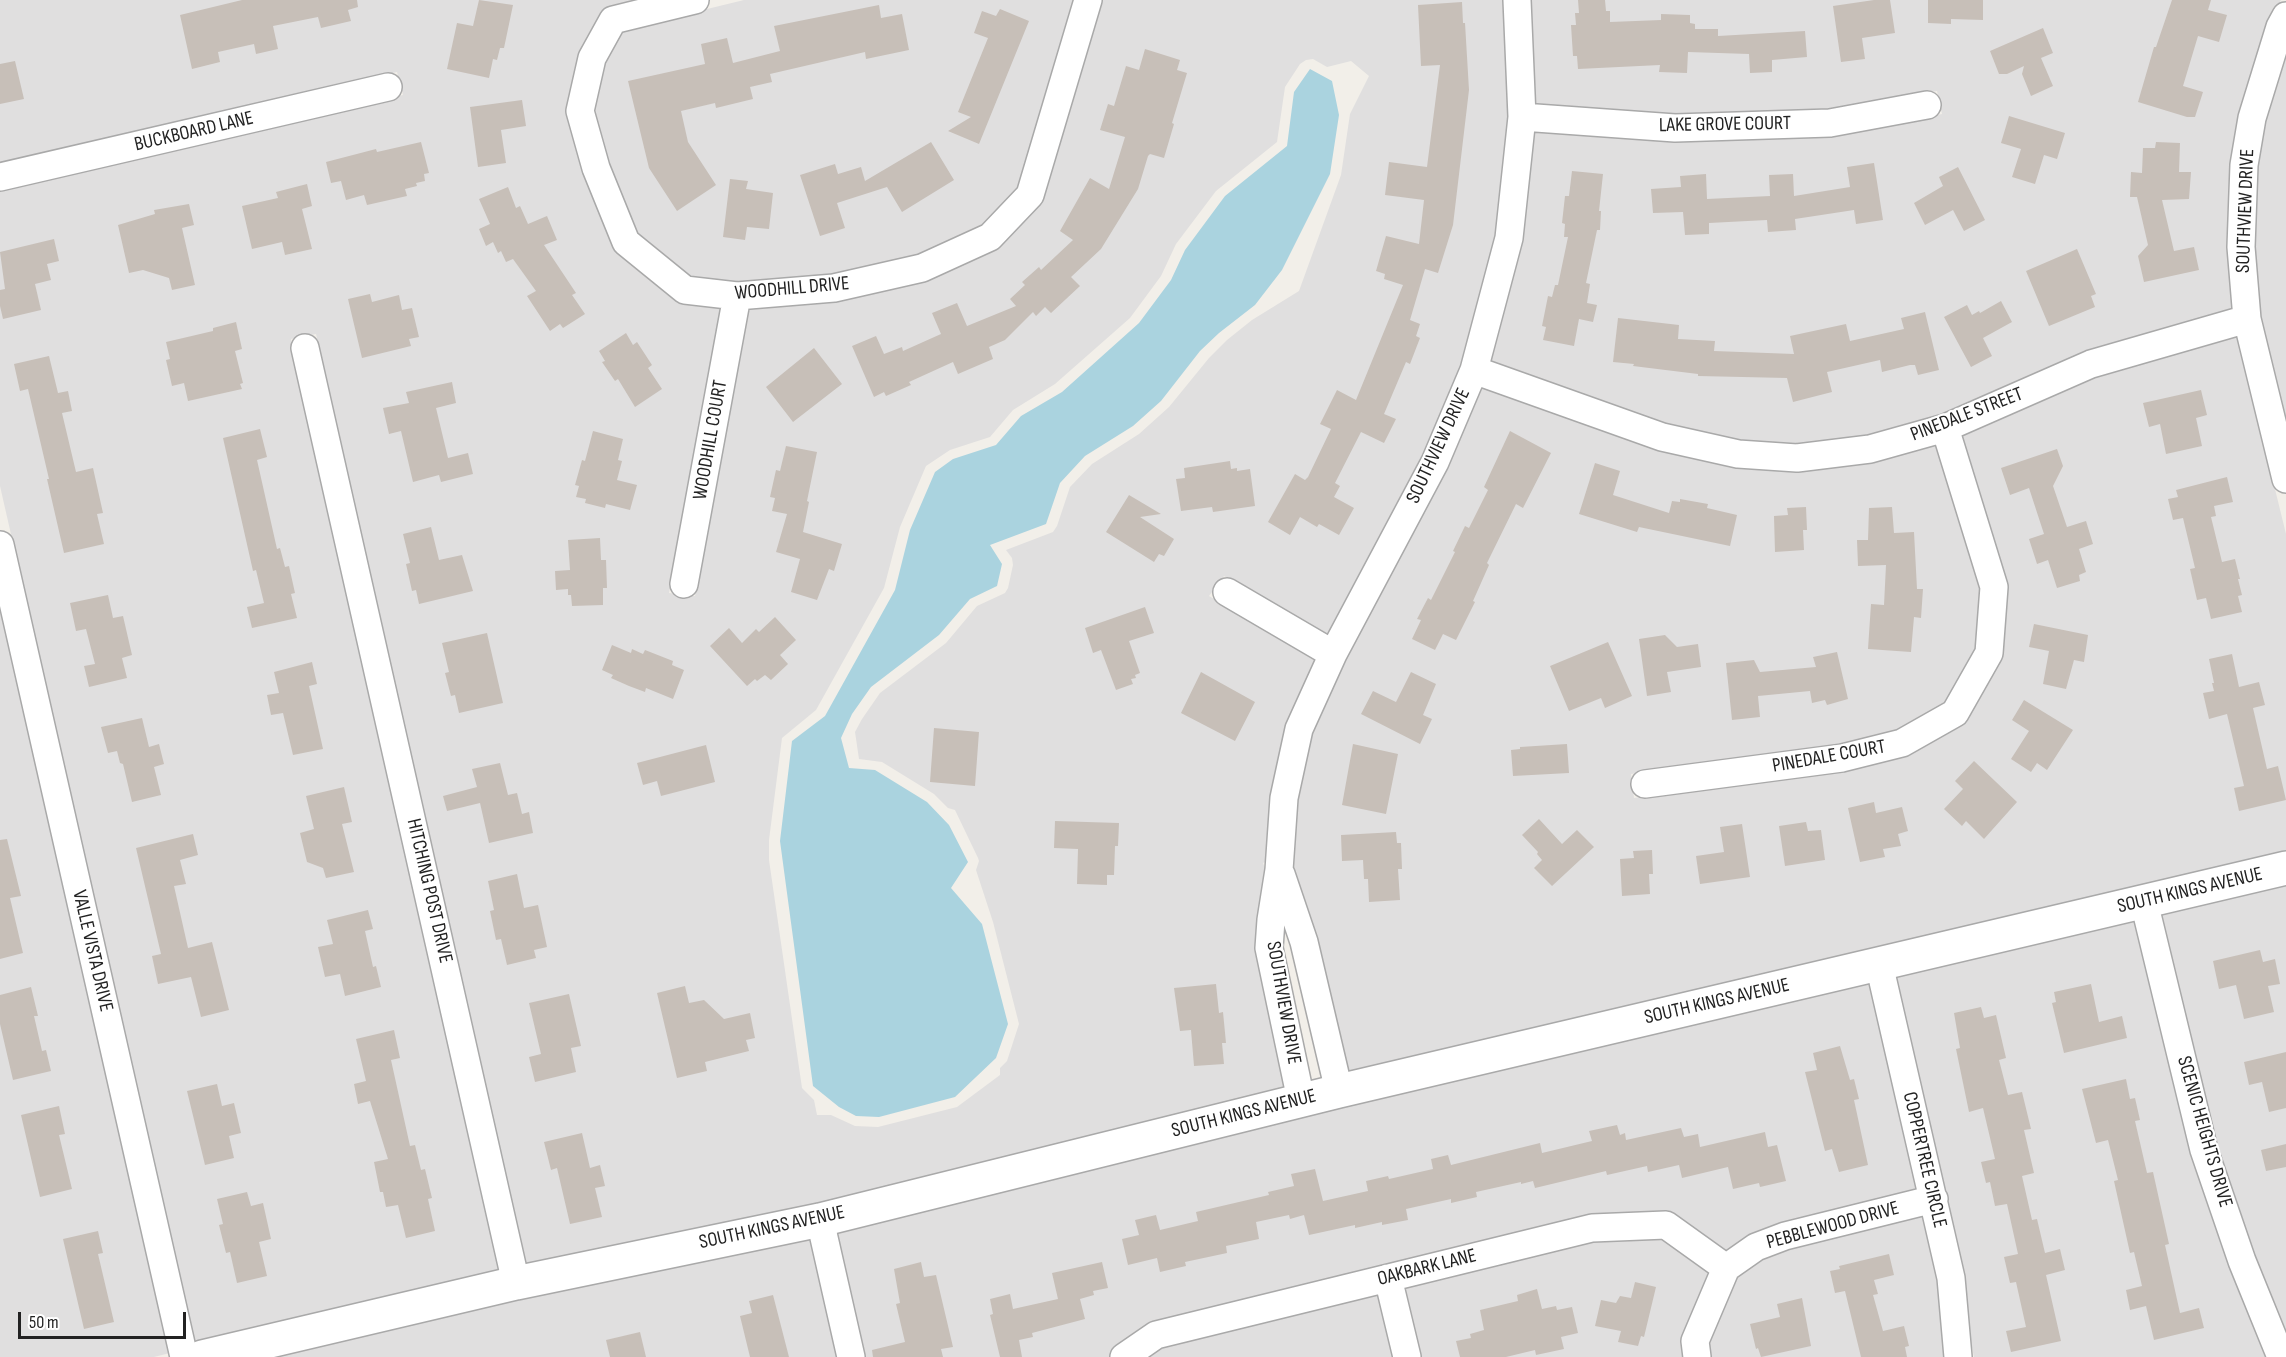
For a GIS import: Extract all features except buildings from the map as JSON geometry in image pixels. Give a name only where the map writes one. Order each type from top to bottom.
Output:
[{"type":"street","name":"WOODHILL DRIVE","points":[[694,0],[613,20],[592,58],[580,111],[596,168],[626,242],[685,291],[737,296],[834,288],[922,268],[990,237],[1030,195],[1088,0]]},
{"type":"street","name":"SOUTHVIEW DRIVE","points":[[1301,1100],[1269,948],[1279,870],[1284,798],[1299,729],[1333,654],[1435,462],[1474,370],[1509,238],[1522,117],[1517,0]]},
{"type":"street","name":"SOUTHVIEW DRIVE","points":[[2286,16],[2280,27],[2252,118],[2244,165],[2241,247],[2247,319],[2286,479]]},
{"type":"street","name":"BUCKBOARD LANE","points":[[0,177],[388,87]]},
{"type":"street","name":"LAKE GROVE COURT","points":[[1522,117],[1675,128],[1746,126],[1830,123],[1927,105]]},
{"type":"street","name":"WOODHILL COURT","points":[[684,584],[737,296]]},
{"type":"street","name":"PINEDALE STREET","points":[[1474,370],[1662,438],[1738,454],[1797,458],[1870,449],[1945,428],[2091,363],[2247,319]]},
{"type":"street","name":"HITCHING POST DRIVE","points":[[305,348],[516,1283]]},
{"type":"street","name":"PINEDALE COURT","points":[[1645,784],[1842,758],[1902,743],[1955,713],[1989,653],[1994,587],[1945,428]]},
{"type":"street","name":"VALLE VISTA DRIVE","points":[[0,545],[184,1357]]},
{"type":"street","points":[[1227,592],[1333,654]]},
{"type":"street","name":"SOUTH KINGS AVENUE","points":[[202,1357],[516,1283],[820,1220],[1339,1090],[2286,868]]},
{"type":"street","name":"SOUTHVIEW DRIVE","points":[[1279,870],[1304,942],[1339,1090]]},
{"type":"street","name":"SCENIC HEIGHTS DRIVE","points":[[2144,902],[2205,1150],[2242,1261],[2281,1357]]},
{"type":"street","name":"COPPERTREE CIRCLE","points":[[1879,964],[1951,1278],[1958,1357]]},
{"type":"street","name":"PEBBLEWOOD DRIVE","points":[[1726,1268],[1756,1247],[1785,1236],[1934,1199]]},
{"type":"street","points":[[820,1220],[851,1357]]},
{"type":"street","name":"OAKBARK LANE","points":[[1124,1357],[1156,1335],[1592,1228],[1666,1225],[1726,1268]]},
{"type":"street","points":[[1697,1357],[1695,1341],[1726,1268]]},
{"type":"street","points":[[1388,1278],[1407,1357]]},
{"type":"shaded area","points":[[0,0],[645,0],[580,53],[613,246],[722,306],[669,593],[695,596],[748,307],[837,300],[1043,197],[1102,0],[1504,0],[1509,117],[1496,236],[1462,366],[1423,458],[1328,637],[1224,576],[1209,596],[1317,659],[1267,861],[1263,863],[1266,871],[1286,1091],[890,1190],[526,1269],[316,334],[291,339],[501,1274],[196,1347],[0,486],[0,189],[403,95],[397,72],[0,165]],"holes":[[[1313,59],[1327,67],[1351,61],[1369,76],[1350,114],[1341,175],[1299,291],[1252,320],[1227,340],[1209,358],[1169,407],[1139,434],[1092,464],[1070,487],[1053,532],[1006,550],[1012,558],[1013,565],[1005,593],[977,606],[946,643],[880,693],[855,732],[859,759],[882,762],[934,794],[948,808],[955,810],[978,858],[976,870],[993,922],[1019,1024],[1007,1061],[1000,1068],[1000,1075],[957,1107],[878,1127],[855,1126],[831,1115],[817,1115],[814,1100],[802,1088],[769,860],[769,840],[782,738],[816,710],[884,588],[900,527],[926,466],[950,450],[990,437],[1013,410],[1055,384],[1130,318],[1161,276],[1176,244],[1216,191],[1277,142],[1285,87],[1300,64]]]},
{"type":"shaded area","points":[[744,0],[1075,0],[1018,190],[982,228],[918,257],[832,277],[738,284],[691,279],[637,234],[609,164],[593,110],[604,61],[621,30]]},
{"type":"shaded area","points":[[1530,0],[2281,0],[2268,23],[2233,311],[1941,417],[1868,437],[1797,447],[1741,443],[1667,426],[1489,362],[1534,129],[1830,135],[1942,114],[1937,91],[1829,111],[1676,116],[1535,106]]},
{"type":"shaded area","points":[[2286,50],[2286,424],[2260,317],[2254,246],[2257,165],[2265,120]]},
{"type":"shaded area","points":[[2237,334],[2286,534],[2286,856],[1349,1076],[1292,869],[1297,799],[1311,732],[1344,660],[1481,385],[1656,448],[1936,442],[1981,589],[1976,651],[1946,705],[1897,732],[1840,747],[1631,774],[1634,798],[1845,770],[1908,753],[2000,658],[1961,434],[2096,374]]},
{"type":"shaded area","points":[[0,604],[170,1353],[154,1357],[0,1357]]},
{"type":"shaded area","points":[[2286,880],[2286,1334],[2255,1257],[2217,1146],[2159,910]]},
{"type":"shaded area","points":[[2134,917],[2267,1357],[1974,1357],[1895,973]]},
{"type":"shaded area","points":[[1869,979],[1918,1191],[1727,1253],[1674,1216],[1115,1349],[1109,1357],[864,1357],[835,1228]]},
{"type":"shaded area","points":[[1924,1214],[1938,1280],[1945,1357],[1710,1357],[1709,1342],[1737,1275],[1762,1257],[1788,1247]]},
{"type":"shaded area","points":[[810,1233],[837,1357],[253,1357]]},
{"type":"shaded area","points":[[1661,1237],[1711,1272],[1684,1357],[1420,1357],[1403,1286],[1593,1239]]},
{"type":"shaded area","points":[[1378,1292],[1393,1357],[1145,1357],[1162,1346]]},
{"type":"water","points":[[1310,69],[1332,81],[1339,115],[1330,174],[1282,270],[1255,305],[1200,351],[1161,401],[1133,426],[1085,456],[1060,483],[1046,524],[990,545],[1002,564],[997,586],[970,599],[939,635],[871,687],[852,714],[841,738],[849,768],[875,770],[927,802],[949,825],[968,862],[951,888],[982,924],[1008,1024],[996,1058],[955,1097],[879,1117],[856,1116],[839,1107],[813,1086],[780,841],[792,741],[825,716],[895,590],[910,530],[935,472],[953,459],[996,445],[1021,416],[1062,392],[1139,323],[1171,280],[1185,250],[1225,196],[1287,146],[1294,92]]}]
